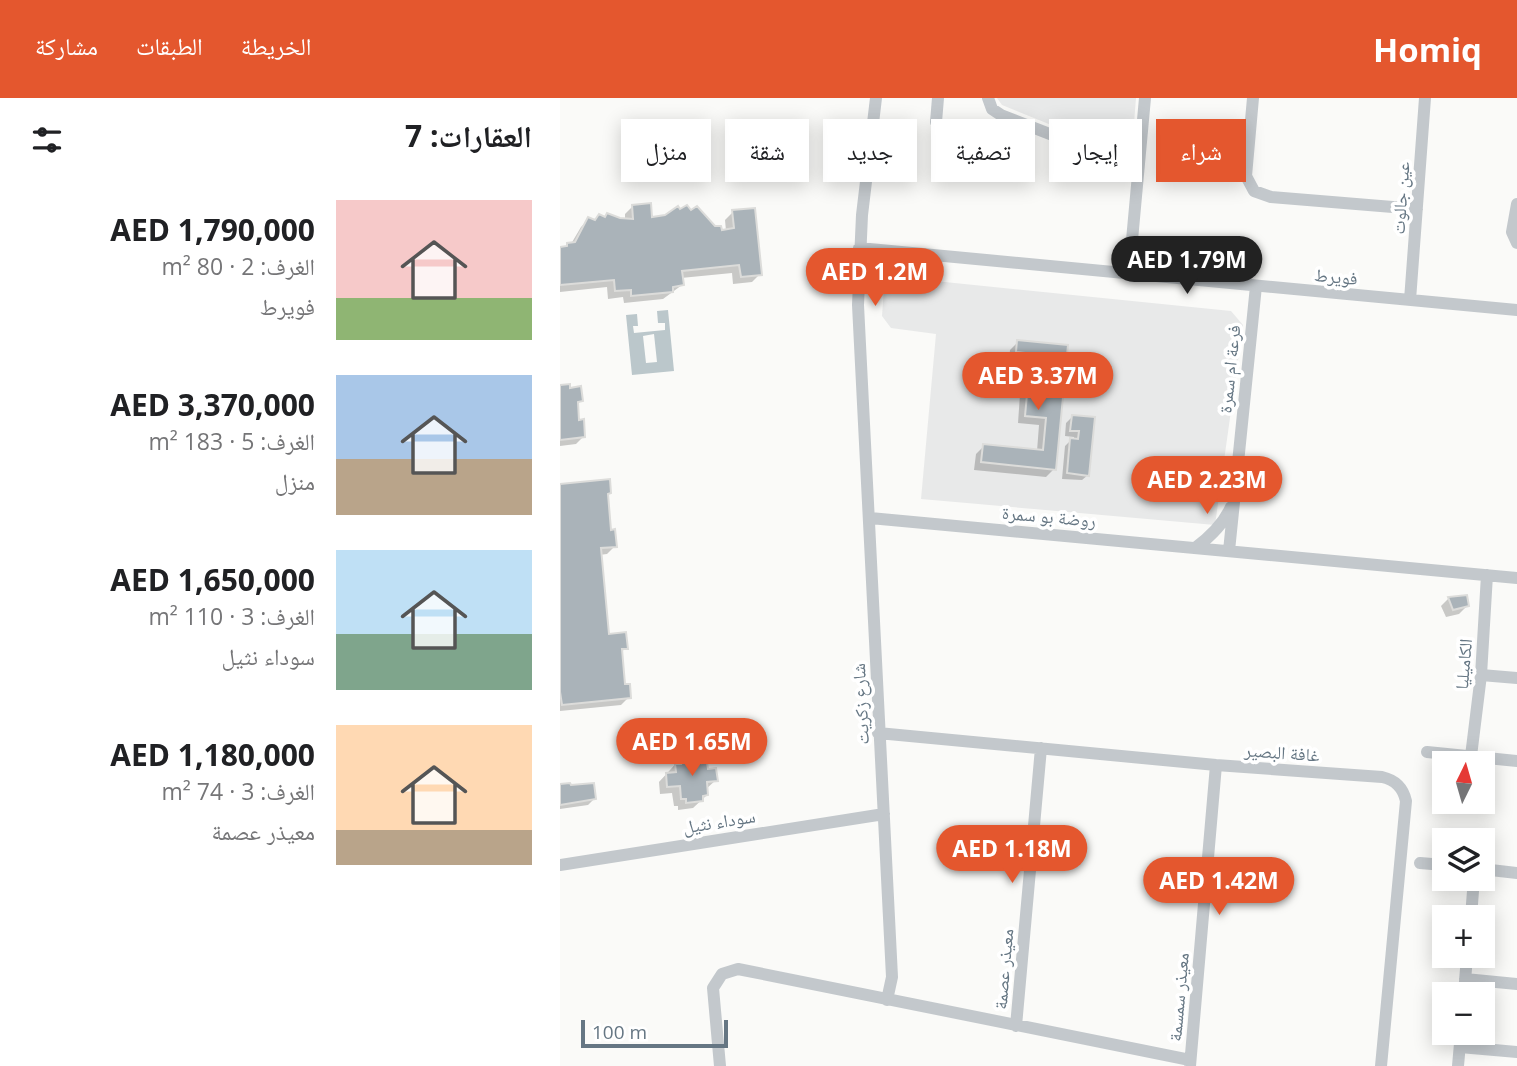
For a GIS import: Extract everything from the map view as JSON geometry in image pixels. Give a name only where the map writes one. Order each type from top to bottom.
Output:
[{"type":"street","name":"شارع زكريت","points":[[876,98],[859,248],[859,324],[892,977],[887,1000]]},
{"type":"street","points":[[936,119],[938,98]]},
{"type":"street","points":[[988,98],[992,108],[1001,115],[1049,134]]},
{"type":"street","points":[[1142,124],[1145,98]]},
{"type":"street","points":[[1254,98],[1246,176],[1249,185],[1262,196],[1417,209]]},
{"type":"street","name":"عين جالوت","points":[[1410,300],[1425,98]]},
{"type":"street","points":[[1129,273],[1136,182]]},
{"type":"street","points":[[1517,204],[1512,232],[1517,243]]},
{"type":"street","name":"فويرط","points":[[859,248],[1517,310]]},
{"type":"street","name":"فرعة ام سمرة","points":[[1230,551],[1256,286]]},
{"type":"street","name":"فرعة ام سمرة","points":[[1195,548],[1219,527],[1235,497]]},
{"type":"street","name":"روضة بو سمرة","points":[[870,518],[1517,578]]},
{"type":"street","name":"الكاميليا","points":[[1472,751],[1487,575]]},
{"type":"street","points":[[1480,675],[1517,678]]},
{"type":"street","name":"غافة البصير","points":[[878,733],[1216,765],[1382,777],[1394,781],[1402,789],[1405,807],[1381,1066]]},
{"type":"street","name":"معيذر عصمة","points":[[1016,1026],[1041,748]]},
{"type":"street","points":[[1427,752],[1432,752]]},
{"type":"street","points":[[1495,759],[1517,761]]},
{"type":"street","name":"معيذر سمسمة","points":[[1190,1063],[1216,765]]},
{"type":"street","name":"سوداء نثيل","points":[[560,865],[884,814]]},
{"type":"street","points":[[1420,863],[1432,864]]},
{"type":"street","points":[[1495,870],[1517,873]]},
{"type":"street","points":[[1465,982],[1466,968]]},
{"type":"street","points":[[720,1066],[713,995],[718,978],[727,972],[744,970],[1190,1063]]},
{"type":"street","points":[[1465,979],[1517,984]]},
{"type":"street","points":[[1458,1066],[1460,1047],[1517,1052]]},
{"type":"shaded area","points":[[997,98],[1136,98],[1134,119],[1049,119],[1049,124],[1002,105]]},
{"type":"shaded area","points":[[896,277],[1231,311],[1243,325],[1215,525],[921,499],[936,334],[891,328],[882,316],[884,288]]},
{"type":"shaded area","points":[[668,310],[674,371],[632,375],[626,315],[637,314],[638,326],[633,326],[634,333],[665,330],[665,323],[658,323],[657,311]],"holes":[[[654,334],[657,362],[646,363],[643,336]]]},
{"type":"building","points":[[651,203],[652,217],[665,215],[678,206],[680,209],[687,205],[691,210],[697,206],[715,226],[721,226],[722,230],[734,228],[732,210],[755,208],[762,275],[741,277],[739,265],[682,271],[684,285],[673,287],[673,292],[631,296],[631,290],[615,291],[614,280],[560,285],[560,247],[575,242],[588,217],[595,220],[599,214],[605,217],[607,213],[633,219],[632,205]]},
{"type":"building","points":[[1017,340],[1068,345],[1056,470],[981,462],[983,444],[1043,450],[1046,418],[1025,416],[1028,384],[1048,386],[1051,356],[1016,352]]},
{"type":"building","points":[[570,384],[570,388],[581,386],[583,401],[578,402],[579,420],[584,419],[585,437],[560,440],[560,385]]},
{"type":"building","points":[[1072,415],[1095,417],[1089,476],[1067,473],[1070,438],[1078,439],[1079,431],[1070,431]]},
{"type":"building","points":[[610,479],[611,493],[608,494],[611,530],[615,529],[617,547],[601,548],[609,634],[626,632],[628,649],[622,649],[625,684],[630,684],[631,698],[562,705],[560,484]]},
{"type":"building","points":[[1467,595],[1469,606],[1453,610],[1448,597]]},
{"type":"building","points":[[701,754],[702,763],[707,762],[708,769],[716,768],[718,781],[707,782],[708,795],[703,796],[703,801],[686,803],[686,799],[681,799],[680,786],[667,787],[666,773],[676,772],[675,764],[681,764],[680,756]]},
{"type":"building","points":[[594,783],[596,799],[560,805],[560,784]]}]
